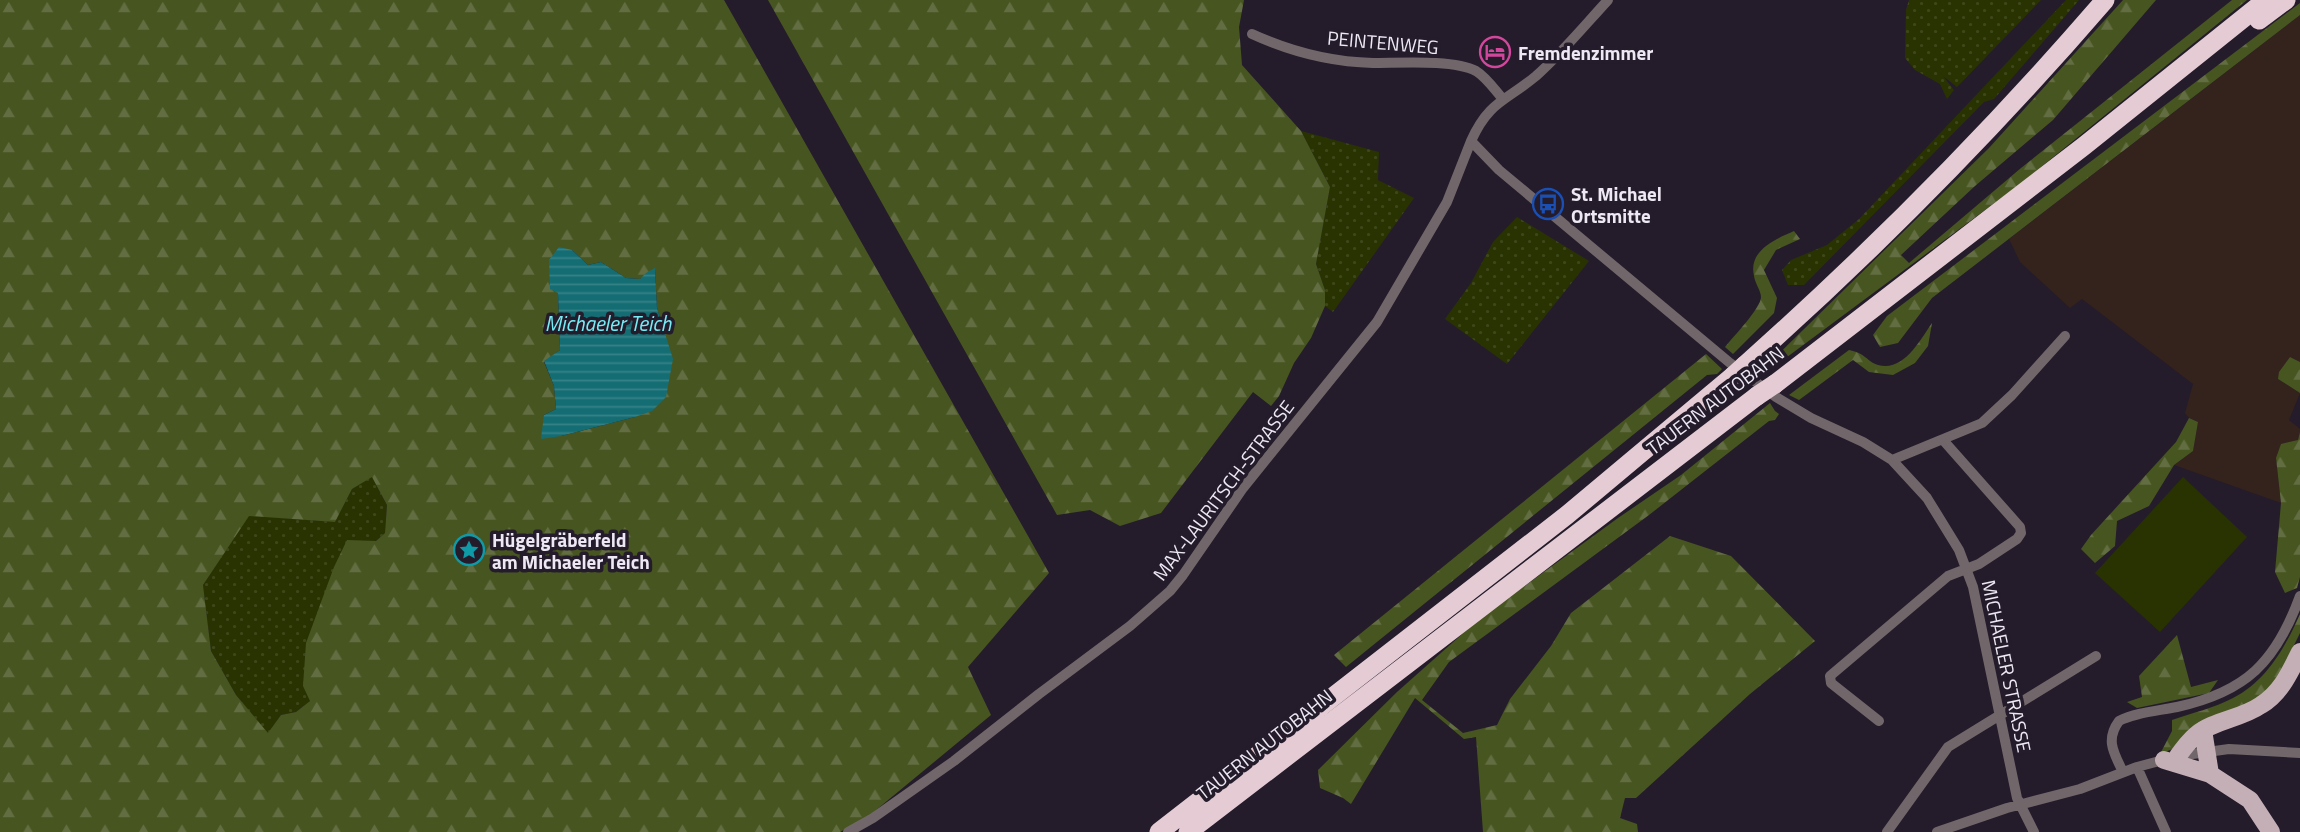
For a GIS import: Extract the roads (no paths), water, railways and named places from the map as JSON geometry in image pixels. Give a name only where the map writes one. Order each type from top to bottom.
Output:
[{"type":"highway","name":"TAUERN AUTOBAHN","points":[[1159,832],[1567,515],[1739,371],[1931,190],[2039,76],[2105,0]]},
{"type":"highway","name":"TAUERN AUTOBAHN","points":[[1188,832],[1774,384],[2190,62],[2266,0]]},
{"type":"highway","points":[[2190,62],[2212,56],[2286,0]]},
{"type":"main road","points":[[2272,832],[2250,800],[2210,774],[2171,758],[2203,730],[2249,712],[2271,698],[2289,676],[2300,652]]},
{"type":"main road","points":[[2203,730],[2210,774]]},
{"type":"street","points":[[1471,141],[1479,122],[1502,98],[1537,75],[1608,0]]},
{"type":"street","name":"PEINTENWEG","points":[[1252,34],[1287,49],[1354,61],[1419,62],[1465,67],[1477,71],[1502,98]]},
{"type":"street","name":"MICHAELER STRASSE","points":[[1471,141],[1499,170],[1730,363],[1799,411],[1863,442],[1892,460],[1927,498],[1950,533],[1967,569],[1978,606],[2019,805],[2034,832]]},
{"type":"street","name":"MAX-LAURITSCH-STRASSE","points":[[848,832],[873,818],[954,761],[1130,626],[1170,591],[1243,488],[1377,322],[1447,202],[1471,141]]},
{"type":"street","points":[[1892,460],[1982,423],[2012,395],[2065,336]]},
{"type":"street","points":[[1880,721],[1831,684],[1830,677],[1948,576],[1979,564],[2017,539],[2021,533],[2020,527],[1943,440]]},
{"type":"street","points":[[2123,772],[2111,748],[2110,737],[2119,721],[2211,698],[2241,684],[2263,664],[2274,649],[2300,596]]},
{"type":"street","points":[[1886,832],[1948,747],[2096,656]]},
{"type":"street","points":[[1937,832],[1950,830],[2019,805],[2080,789],[2137,767],[2171,758],[2241,750],[2300,752]]},
{"type":"street","points":[[2137,767],[2166,832]]},
{"type":"water","name":"Michaeler Teich","points":[[559,247],[572,250],[588,265],[601,262],[626,278],[640,279],[655,268],[657,308],[673,359],[666,397],[652,411],[541,439],[544,415],[556,409],[554,386],[544,361],[560,350],[558,293],[550,289],[549,260]]},
{"type":"place","name":"Fremdenzimmer","points":[[1495,52]]},
{"type":"place","name":"St. Michael Ortsmitte","points":[[1548,204]]},
{"type":"place","name":"Hügelgräberfeld am Michaeler Teich","points":[[469,550]]}]
